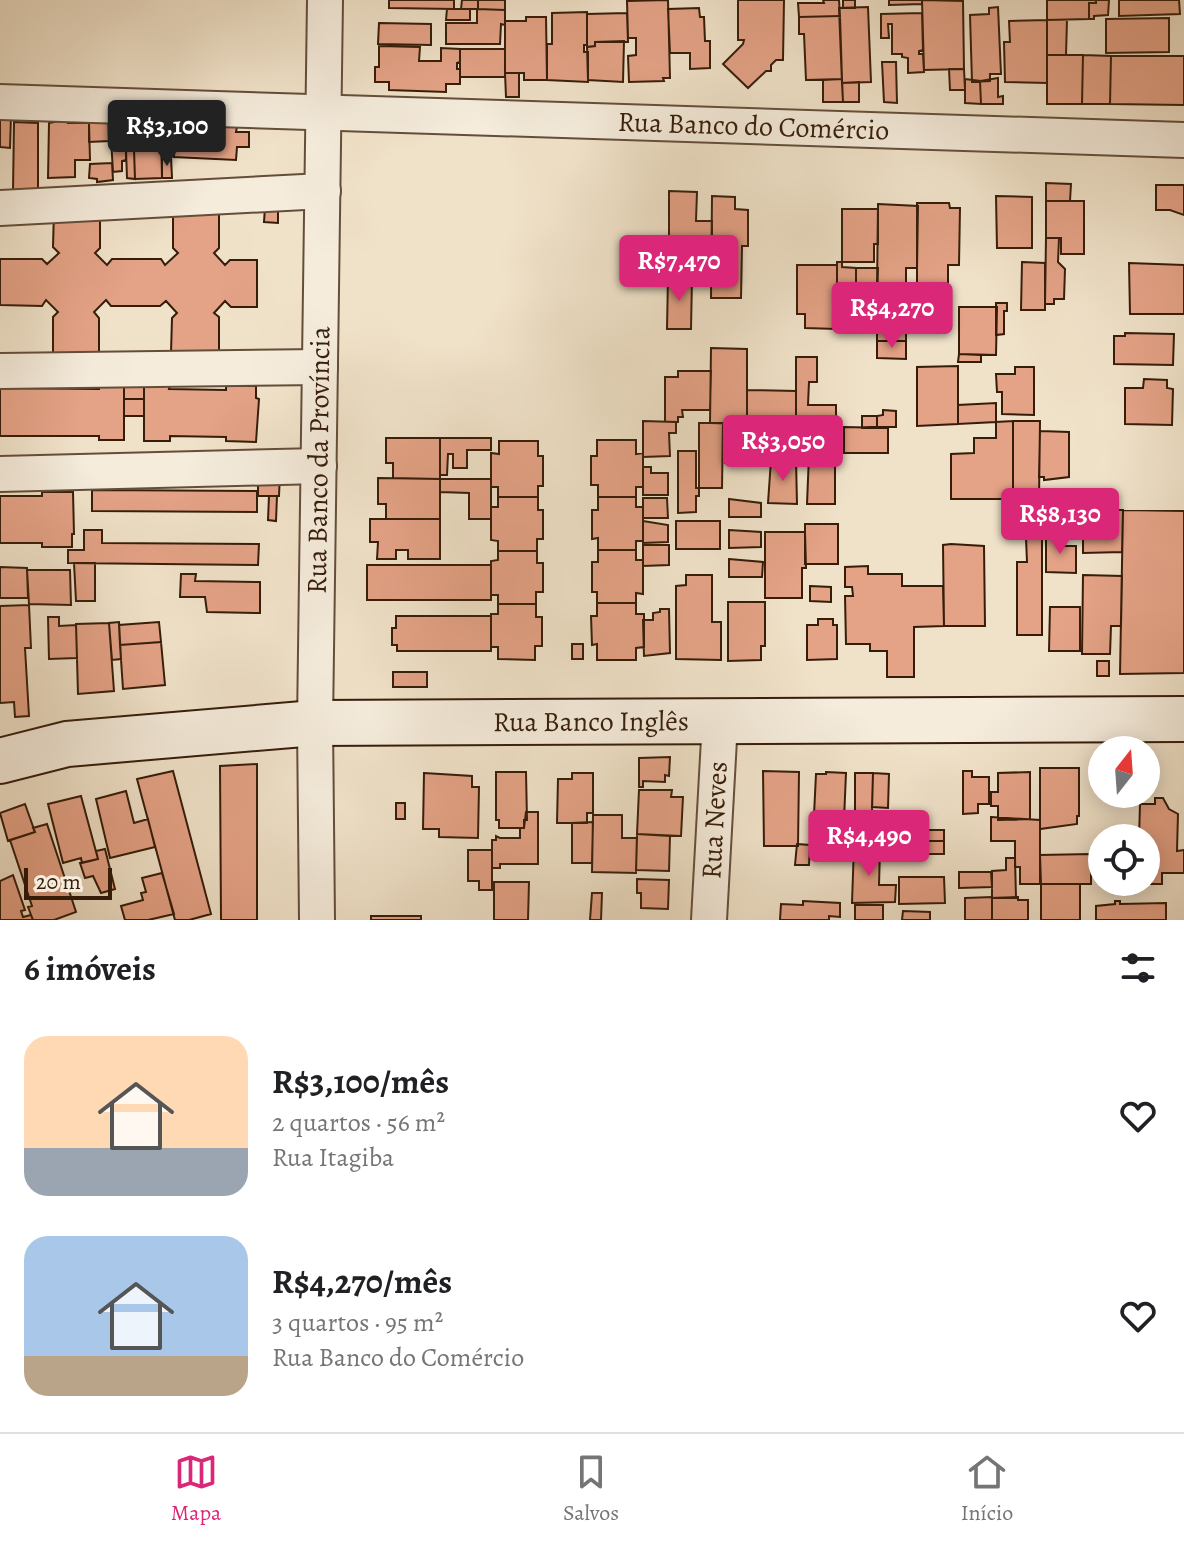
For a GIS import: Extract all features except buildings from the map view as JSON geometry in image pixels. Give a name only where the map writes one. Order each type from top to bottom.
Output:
[{"type":"street","name":"Rua Banco da Província","points":[[317,920],[315,723],[325,0]]},
{"type":"street","name":"Rua Banco do Comércio","points":[[0,102],[1184,140]]},
{"type":"street","points":[[0,208],[323,191]]},
{"type":"street","points":[[0,371],[320,367]]},
{"type":"street","points":[[0,474],[319,466]]},
{"type":"street","name":"Rua Banco Inglês","points":[[0,761],[67,744],[315,723],[1184,719]]},
{"type":"street","name":"Rua Neves","points":[[709,920],[720,721]]}]
